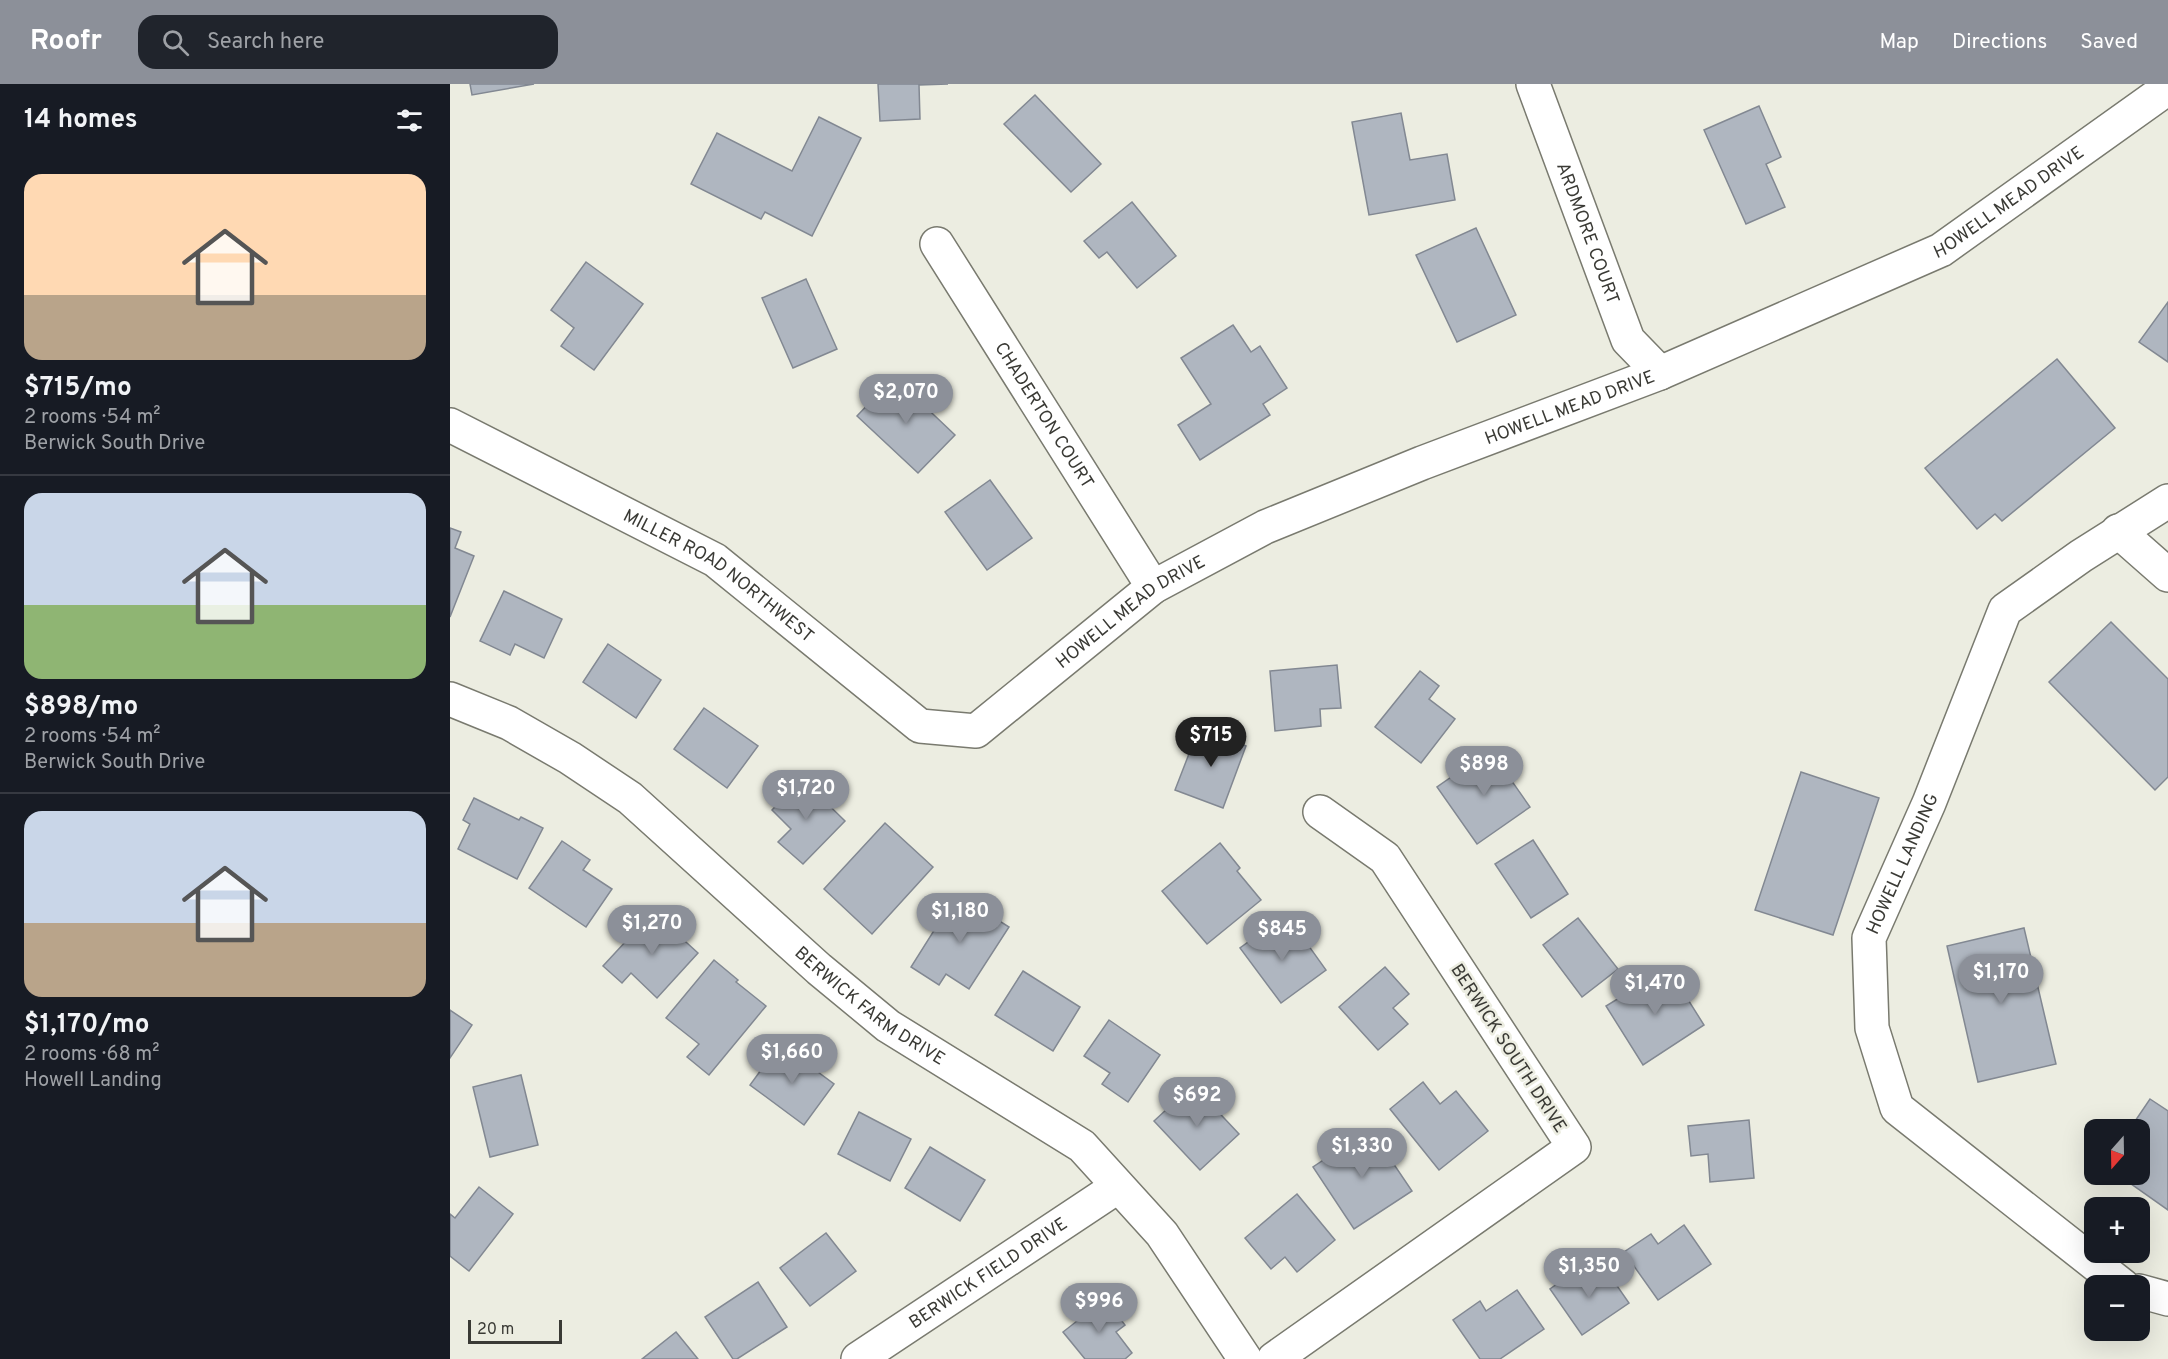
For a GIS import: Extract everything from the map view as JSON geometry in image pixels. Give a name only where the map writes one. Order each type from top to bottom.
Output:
[{"type":"street","name":"ARDMORE COURT","points":[[1533,84],[1628,340],[1660,373]]},
{"type":"street","name":"HOWELL MEAD DRIVE","points":[[976,731],[1153,587],[1265,527],[1422,463],[1660,373],[1941,250],[2168,88]]},
{"type":"street","name":"CHADERTON COURT","points":[[937,244],[1153,587]]},
{"type":"street","name":"MILLER ROAD NORTHWEST","points":[[450,425],[715,560],[920,726],[976,731]]},
{"type":"street","name":"HOWELL LANDING","points":[[2108,1275],[1897,1108],[1872,1028],[1869,938],[1929,802],[2005,610],[2118,531],[2168,501]]},
{"type":"street","points":[[2118,531],[2168,575]]},
{"type":"street","name":"BERWICK FARM DRIVE","points":[[450,699],[509,723],[570,758],[630,798],[819,969],[888,1026],[1082,1146],[1162,1234],[1245,1359]]},
{"type":"street","name":"BERWICK SOUTH DRIVE","points":[[1274,1359],[1574,1147],[1385,858],[1320,812]]},
{"type":"street","name":"BERWICK FIELD DRIVE","points":[[858,1359],[1117,1187]]},
{"type":"street","points":[[2150,1295],[2168,1299]]},
{"type":"building","points":[[470,84],[534,84],[472,95]]},
{"type":"building","points":[[878,84],[948,84],[919,85],[920,119],[880,121]]},
{"type":"building","points":[[1035,95],[1101,164],[1071,192],[1004,124]]},
{"type":"building","points":[[1759,106],[1781,157],[1766,164],[1785,207],[1746,224],[1704,130]]},
{"type":"building","points":[[1401,113],[1410,160],[1447,154],[1455,200],[1369,215],[1352,122]]},
{"type":"building","points":[[819,117],[861,138],[812,236],[765,212],[761,219],[691,184],[717,133],[792,171]]},
{"type":"building","points":[[1132,202],[1176,256],[1137,288],[1107,252],[1099,258],[1084,241]]},
{"type":"building","points":[[1476,228],[1516,315],[1457,342],[1416,255]]},
{"type":"building","points":[[586,262],[643,304],[594,370],[561,346],[574,328],[551,310]]},
{"type":"building","points":[[806,279],[837,349],[793,368],[762,298]]},
{"type":"building","points":[[2168,302],[2168,362],[2139,342]]},
{"type":"building","points":[[1233,325],[1251,352],[1260,346],[1287,388],[1263,404],[1270,415],[1200,460],[1178,425],[1211,404],[1181,358]]},
{"type":"building","points":[[2057,359],[2115,428],[2002,521],[1995,514],[1977,529],[1925,468]]},
{"type":"building","points":[[894,377],[955,435],[918,473],[857,416]]},
{"type":"building","points":[[990,480],[1032,538],[987,570],[945,512]]},
{"type":"building","points":[[450,528],[461,532],[455,548],[474,556],[450,617]]},
{"type":"building","points":[[504,591],[562,619],[544,658],[515,644],[510,655],[480,641]]},
{"type":"building","points":[[2111,622],[2168,679],[2168,777],[2155,790],[2049,682]]},
{"type":"building","points":[[608,644],[661,680],[636,718],[583,682]]},
{"type":"building","points":[[1337,665],[1341,708],[1320,709],[1321,726],[1275,731],[1270,671]]},
{"type":"building","points":[[1420,671],[1439,686],[1429,699],[1455,719],[1421,763],[1375,727]]},
{"type":"building","points":[[704,708],[758,746],[727,788],[674,749]]},
{"type":"building","points":[[1199,728],[1246,746],[1223,808],[1175,790]]},
{"type":"building","points":[[1490,750],[1530,807],[1477,844],[1437,787]]},
{"type":"building","points":[[1801,772],[1879,798],[1833,935],[1755,910]]},
{"type":"building","points":[[802,779],[845,821],[803,864],[778,842],[791,829],[772,810]]},
{"type":"building","points":[[474,798],[519,820],[521,817],[543,828],[517,879],[458,849],[470,824],[463,820]]},
{"type":"building","points":[[885,823],[933,867],[872,934],[824,889]]},
{"type":"building","points":[[1533,840],[1568,894],[1531,918],[1495,864]]},
{"type":"building","points":[[562,841],[590,860],[583,870],[612,889],[586,927],[529,888]]},
{"type":"building","points":[[1220,843],[1240,868],[1237,871],[1261,900],[1207,944],[1162,891]]},
{"type":"building","points":[[957,894],[1009,927],[969,989],[946,974],[939,985],[911,967]]},
{"type":"building","points":[[653,912],[698,953],[657,998],[631,973],[622,983],[603,966]]},
{"type":"building","points":[[1578,918],[1618,969],[1582,997],[1543,945]]},
{"type":"building","points":[[1277,921],[1298,949],[1306,942],[1326,970],[1281,1003],[1240,948]]},
{"type":"building","points":[[2024,928],[2056,1064],[1978,1082],[1947,946]]},
{"type":"building","points":[[714,960],[738,980],[736,982],[766,1006],[709,1075],[687,1057],[699,1044],[666,1018]]},
{"type":"building","points":[[1385,967],[1409,994],[1393,1008],[1408,1024],[1378,1050],[1339,1007]]},
{"type":"building","points":[[1668,968],[1704,1025],[1643,1065],[1606,1006]]},
{"type":"building","points":[[1023,971],[1080,1007],[1053,1051],[995,1015]]},
{"type":"building","points":[[450,1010],[472,1025],[450,1058]]},
{"type":"building","points":[[1109,1020],[1160,1055],[1128,1102],[1102,1084],[1110,1073],[1084,1056]]},
{"type":"building","points":[[780,1044],[834,1084],[804,1125],[750,1085]]},
{"type":"building","points":[[521,1075],[538,1145],[490,1157],[473,1087]]},
{"type":"building","points":[[1423,1082],[1440,1104],[1456,1091],[1488,1131],[1439,1170],[1390,1109]]},
{"type":"building","points":[[1193,1085],[1239,1134],[1200,1170],[1154,1121]]},
{"type":"building","points":[[2150,1099],[2168,1111],[2168,1210],[2133,1185],[2150,1185],[2150,1119],[2136,1119]]},
{"type":"building","points":[[859,1112],[911,1139],[890,1181],[838,1154]]},
{"type":"building","points":[[1749,1120],[1754,1178],[1710,1182],[1708,1154],[1691,1156],[1688,1126]]},
{"type":"building","points":[[1370,1129],[1412,1191],[1354,1229],[1313,1167]]},
{"type":"building","points":[[930,1147],[985,1180],[960,1221],[905,1188]]},
{"type":"building","points":[[479,1187],[513,1214],[469,1271],[450,1256],[450,1214],[455,1218]]},
{"type":"building","points":[[1297,1194],[1335,1240],[1297,1272],[1285,1257],[1271,1269],[1245,1238]]},
{"type":"building","points":[[1684,1225],[1711,1264],[1658,1300],[1624,1252],[1651,1234],[1658,1244]]},
{"type":"building","points":[[826,1233],[856,1271],[810,1306],[780,1268]]},
{"type":"building","points":[[1604,1267],[1629,1303],[1582,1335],[1550,1289],[1577,1270],[1584,1281]]},
{"type":"building","points":[[758,1282],[787,1327],[737,1359],[733,1359],[705,1317]]},
{"type":"building","points":[[1517,1290],[1544,1329],[1500,1359],[1480,1359],[1453,1320],[1480,1301],[1486,1311]]},
{"type":"building","points":[[1105,1299],[1125,1325],[1116,1332],[1132,1353],[1125,1359],[1085,1359],[1063,1332]]},
{"type":"building","points":[[676,1332],[698,1359],[642,1359]]}]
